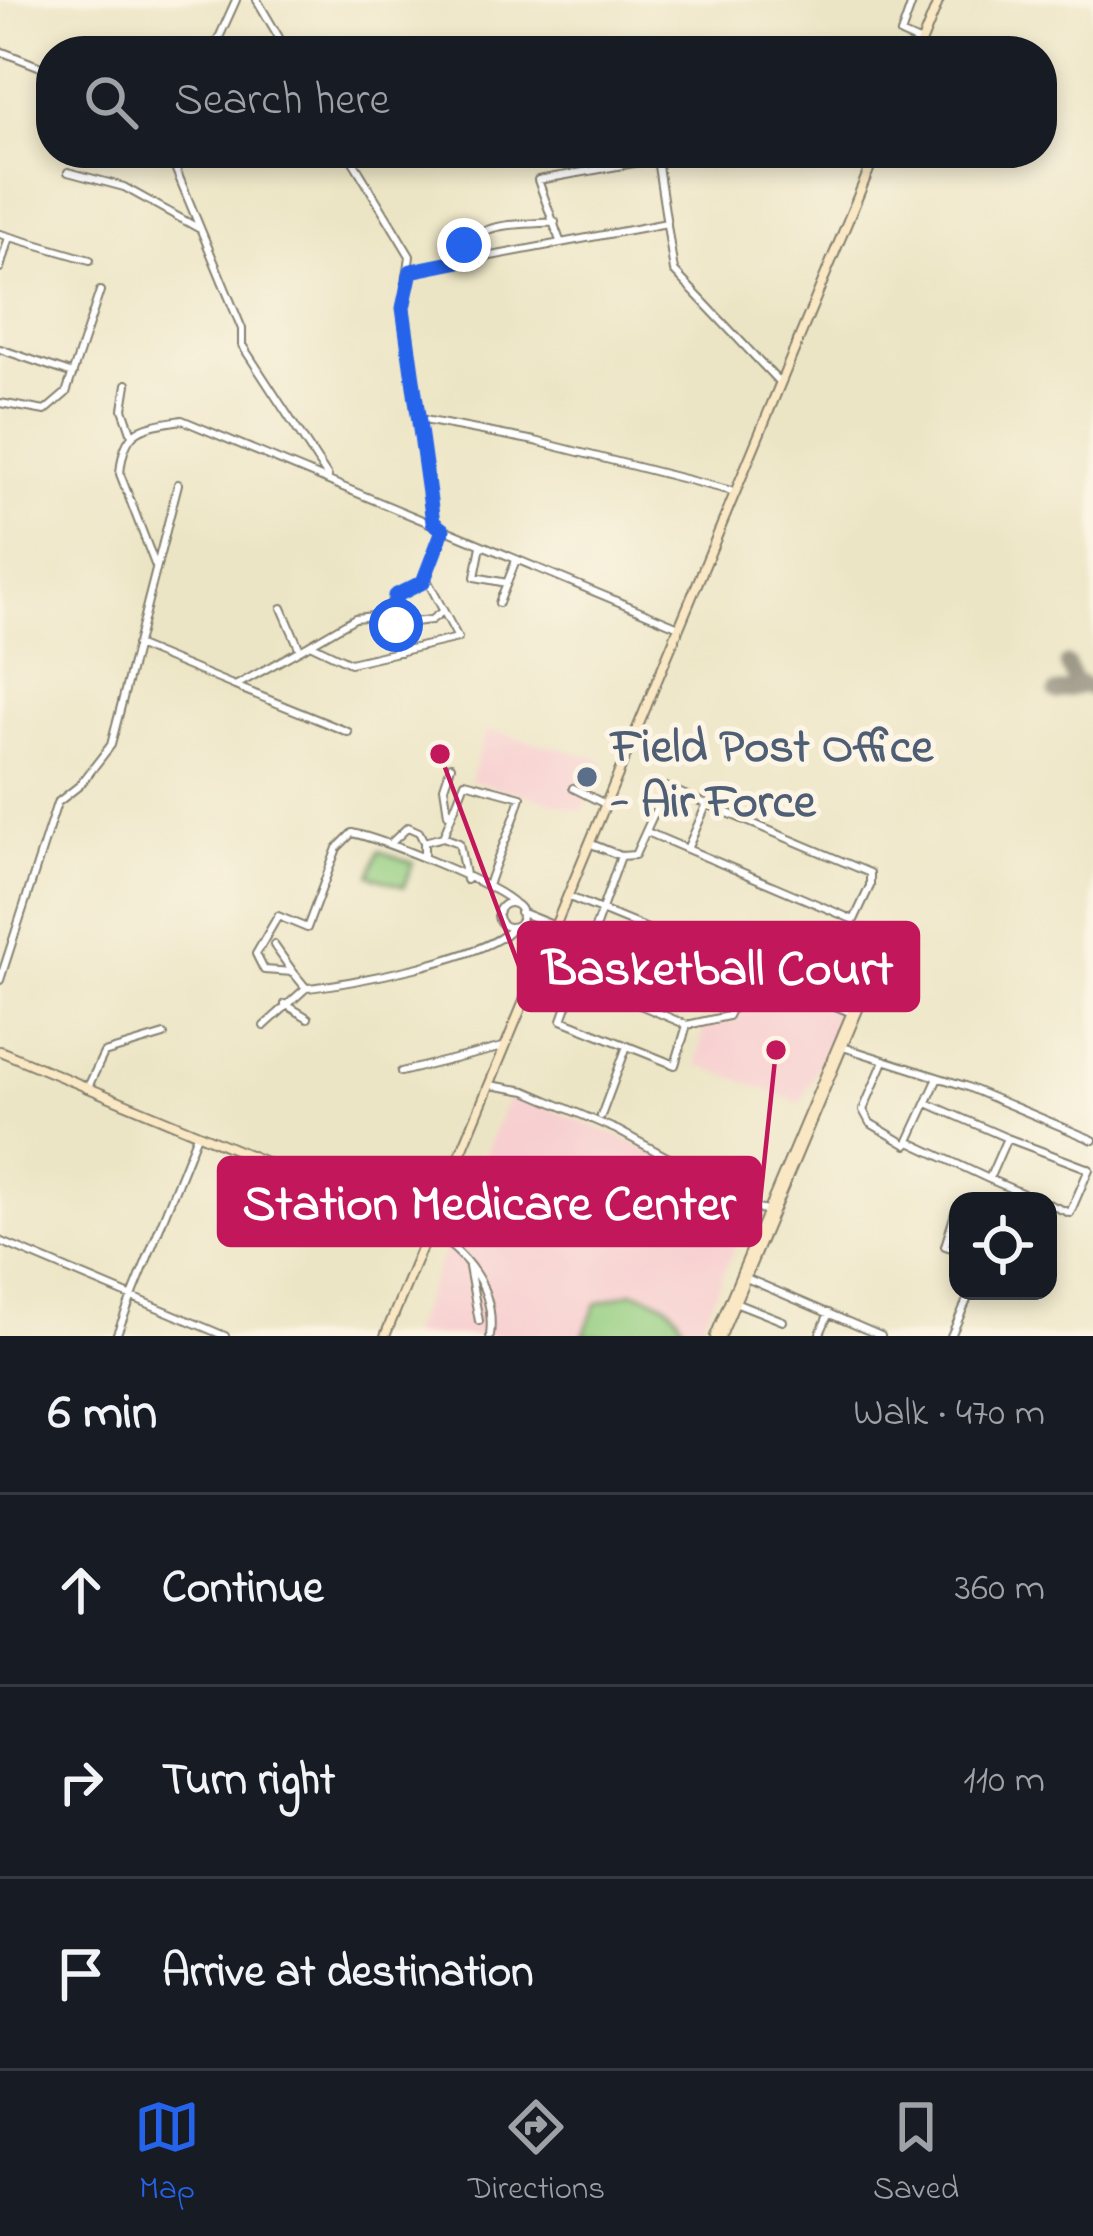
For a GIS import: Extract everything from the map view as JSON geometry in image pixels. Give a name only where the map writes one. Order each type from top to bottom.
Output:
[{"type":"street","points":[[220,36],[236,0]]},
{"type":"street","points":[[257,0],[277,36]]},
{"type":"street","points":[[905,36],[913,0]]},
{"type":"street","points":[[924,36],[939,0]]},
{"type":"street","points":[[0,51],[36,65]]},
{"type":"street","points":[[175,168],[242,329],[242,345],[330,480]]},
{"type":"street","points":[[357,168],[410,256],[403,308],[433,522]]},
{"type":"street","points":[[560,241],[538,180],[606,168]]},
{"type":"street","points":[[659,168],[674,271],[780,382]]},
{"type":"street","points":[[385,1336],[870,168]]},
{"type":"street","points":[[68,172],[124,187],[201,230]]},
{"type":"street","points":[[460,261],[464,245],[483,229],[554,222]]},
{"type":"street","points":[[411,271],[669,223]]},
{"type":"street","points":[[0,233],[90,260]]},
{"type":"street","points":[[0,268],[10,237]]},
{"type":"street","points":[[0,403],[45,411],[66,393],[100,291]]},
{"type":"street","points":[[0,350],[73,374]]},
{"type":"street","points":[[127,385],[123,409],[132,435]]},
{"type":"street","points":[[418,419],[535,441],[736,493]]},
{"type":"street","points":[[156,567],[120,474],[125,440],[182,421],[679,627]]},
{"type":"street","points":[[0,980],[56,803],[80,785],[111,745],[178,484]]},
{"type":"street","points":[[235,686],[355,618],[383,616],[395,596],[425,576],[443,530]]},
{"type":"street","points":[[481,546],[475,577],[507,583]]},
{"type":"street","points":[[499,604],[516,560]]},
{"type":"street","points":[[312,645],[350,663],[458,638],[425,576]]},
{"type":"street","points":[[392,604],[400,652]]},
{"type":"street","points":[[282,608],[300,650]]},
{"type":"street","points":[[396,625],[431,620],[443,611]]},
{"type":"street","points":[[136,645],[348,732]]},
{"type":"street","points":[[448,823],[444,793],[452,766]]},
{"type":"street","points":[[446,838],[465,782],[520,797],[508,845],[496,856],[488,886]]},
{"type":"street","points":[[588,842],[621,856],[635,855],[666,787],[870,873],[870,886],[854,920],[647,832]]},
{"type":"street","points":[[444,793],[450,788],[458,792]]},
{"type":"street","points":[[573,788],[603,803]]},
{"type":"street","points":[[688,847],[706,806]]},
{"type":"street","points":[[390,844],[408,827],[421,834],[424,842],[417,858]]},
{"type":"street","points":[[293,972],[264,970],[256,954],[270,921],[284,916],[307,928],[346,836],[390,844],[488,886],[518,908]]},
{"type":"street","points":[[424,842],[446,838],[459,843],[466,880]]},
{"type":"street","points":[[621,856],[562,1020],[675,1065],[687,1025]]},
{"type":"street","points":[[567,896],[850,1012]]},
{"type":"street","points":[[512,928],[501,925],[505,904],[555,926]]},
{"type":"street","points":[[264,1026],[306,988],[477,952],[505,938],[518,908]]},
{"type":"street","points":[[592,938],[737,997]]},
{"type":"street","points":[[737,964],[746,938]]},
{"type":"street","points":[[274,946],[306,988]]},
{"type":"street","points":[[881,949],[843,1047],[718,1336],[766,1211],[881,949]]},
{"type":"street","points":[[576,978],[687,1025],[728,1016],[749,970]]},
{"type":"street","points":[[285,1004],[308,1018]]},
{"type":"street","points":[[88,1088],[104,1052],[164,1035]]},
{"type":"street","points":[[601,1116],[627,1046]]},
{"type":"street","points":[[401,1072],[503,1047]]},
{"type":"street","points":[[843,1047],[938,1078],[1093,1140]]},
{"type":"street","points":[[0,1051],[426,1229],[453,1246],[488,1297],[490,1336]]},
{"type":"street","points":[[884,1061],[863,1110],[866,1119],[899,1142],[911,1143],[1019,1192]]},
{"type":"street","points":[[911,1143],[938,1078]]},
{"type":"street","points":[[490,1085],[526,1091],[617,1130],[676,1162],[704,1194],[766,1211]]},
{"type":"street","points":[[927,1103],[1089,1169],[1070,1213],[1057,1208]]},
{"type":"street","points":[[116,1336],[197,1135]]},
{"type":"street","points":[[989,1179],[1006,1138]]},
{"type":"street","points":[[0,1241],[225,1336]]},
{"type":"street","points":[[468,1264],[479,1322]]},
{"type":"street","points":[[746,1277],[880,1336]]},
{"type":"street","points":[[951,1336],[966,1300]]},
{"type":"street","points":[[794,1310],[800,1301]]},
{"type":"street","points":[[735,1302],[783,1321]]},
{"type":"street","points":[[819,1336],[829,1313]]},
{"type":"shaded area","points":[[487,730],[604,760],[583,811],[470,780]]},
{"type":"shaded area","points":[[753,977],[843,1013],[801,1103],[697,1064],[704,1027],[735,1019]]},
{"type":"shaded area","points":[[510,1093],[632,1142],[666,1161],[700,1195],[750,1210],[697,1336],[409,1336]]},
{"type":"green space","points":[[379,851],[413,863],[404,887],[370,875]]},
{"type":"green space","points":[[632,1292],[667,1305],[679,1318],[685,1336],[583,1336],[596,1304]]},
{"type":"taxiway","points":[[1067,664],[1074,680],[1093,690]]},
{"type":"taxiway","points":[[1056,692],[1082,686]]},
{"type":"place","name":"Basketball Court","points":[[440,754]]},
{"type":"place","name":"Field Post Office - Air Force","points":[[587,777]]},
{"type":"place","name":"Station Medicare Center","points":[[776,1050]]},
{"type":"route","points":[[396,625],[395,596],[423,582],[443,530],[433,522],[403,308],[411,271],[460,261],[464,245]]}]
